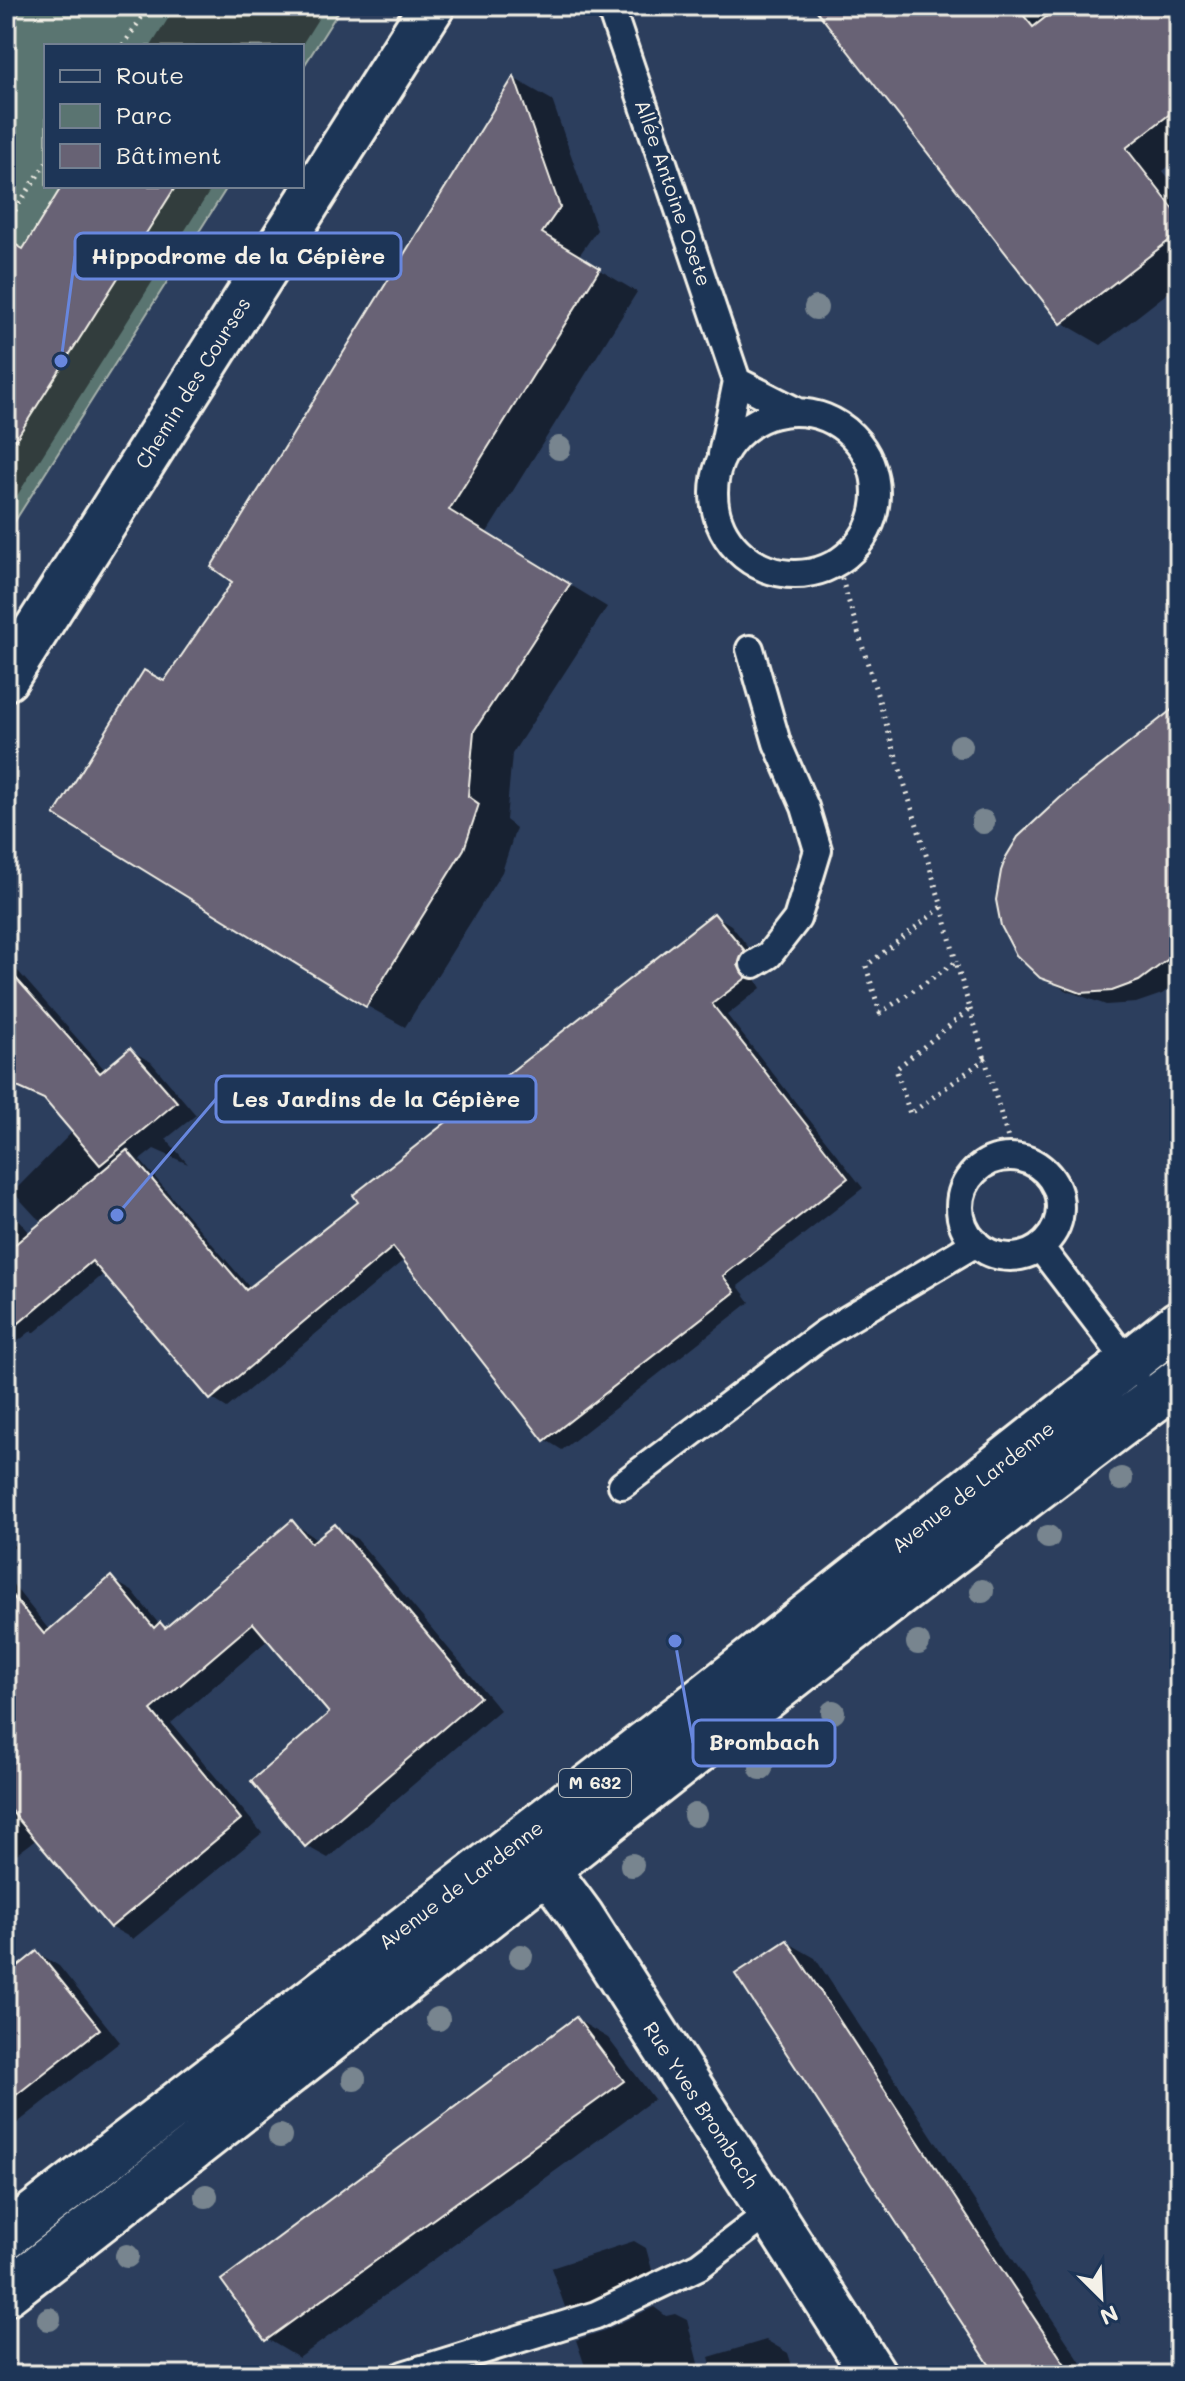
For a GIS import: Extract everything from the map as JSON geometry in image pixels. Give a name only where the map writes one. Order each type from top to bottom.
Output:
[{"type":"main road","name":"Chemin des Courses","points":[[6,678],[432,6]]},
{"type":"main road","name":"Avenue de Lardenne","points":[[6,2293],[236,2116],[536,1853],[1179,1323]]},
{"type":"main road","name":"Avenue de Lardenne","points":[[6,2236],[886,1602],[1168,1389]]},
{"type":"main road","name":"Rue Yves Brombach","points":[[536,1853],[874,2375]]},
{"type":"lane","name":"Allée Antoine Osete","points":[[610,6],[737,381]]},
{"type":"lane","points":[[720,460],[732,440],[772,414],[796,411],[821,415],[843,426],[861,445],[873,467],[877,492],[873,519],[859,545],[837,563],[816,572],[793,575],[771,572],[750,562],[732,546],[720,527],[714,504],[714,482],[737,381],[796,411]]},
{"type":"lane","points":[[750,649],[777,743],[805,807],[818,850],[797,919],[769,955],[754,964]]},
{"type":"lane","points":[[1013,1156],[1047,1172],[1056,1186],[1060,1202],[1059,1219],[1052,1235],[1040,1247],[1024,1255],[1007,1257],[990,1252],[976,1243],[965,1229],[960,1212],[961,1195],[968,1179],[980,1166],[1013,1156]]},
{"type":"lane","points":[[622,1485],[823,1334],[976,1243]]},
{"type":"lane","points":[[1040,1247],[1129,1364],[1168,1389]]},
{"type":"lane","points":[[403,2375],[596,2315],[699,2266],[770,2212]]},
{"type":"path","points":[[124,44],[149,6]]},
{"type":"path","points":[[6,224],[44,166]]},
{"type":"path","points":[[837,563],[942,907],[1013,1156]]},
{"type":"path","points":[[942,907],[866,966],[880,1013],[956,962]]},
{"type":"path","points":[[970,1009],[896,1069],[910,1114],[985,1059]]},
{"type":"green space","points":[[6,6],[342,6],[304,66],[304,44],[44,44],[44,188],[227,188],[6,535]]},
{"type":"building","points":[[813,6],[1016,6],[1033,27],[1060,6],[1179,6],[1179,107],[1126,148],[1179,216],[1179,233],[1061,324]]},
{"type":"building","points":[[514,76],[560,207],[542,233],[600,268],[449,510],[570,584],[474,731],[468,796],[479,804],[464,849],[366,1007],[54,815],[144,670],[164,681],[232,582],[211,567]]},
{"type":"building","points":[[61,188],[175,188],[6,455],[6,239],[23,249]]},
{"type":"building","points":[[1179,704],[1179,951],[1139,981],[1112,991],[1081,993],[1040,978],[1016,955],[1001,926],[996,900],[1006,857],[1018,837],[1061,797]]},
{"type":"building","points":[[714,913],[745,951],[738,965],[746,978],[712,1004],[848,1178],[723,1276],[735,1292],[544,1441],[393,1247],[210,1400],[92,1261],[6,1334],[6,1252],[127,1150],[246,1290],[358,1202],[353,1195]]},
{"type":"building","points":[[6,967],[100,1073],[130,1048],[177,1102],[100,1165],[44,1099],[6,1082]]},
{"type":"building","points":[[292,1520],[311,1543],[335,1524],[480,1697],[305,1847],[251,1781],[329,1713],[253,1623],[151,1710],[241,1819],[110,1928],[6,1805],[6,1588],[44,1634],[111,1576],[154,1628],[160,1622],[165,1628]]},
{"type":"building","points":[[787,1940],[1072,2375],[996,2375],[735,1974]]},
{"type":"building","points":[[37,1951],[100,2029],[6,2103],[6,1976]]},
{"type":"building","points":[[576,2017],[624,2081],[265,2341],[221,2280]]},
{"type":"place","name":"Hippodrome de la Cépière","points":[[61,361]]},
{"type":"place","name":"Les Jardins de la Cépière","points":[[117,1215]]},
{"type":"place","name":"Brombach","points":[[675,1641]]}]
